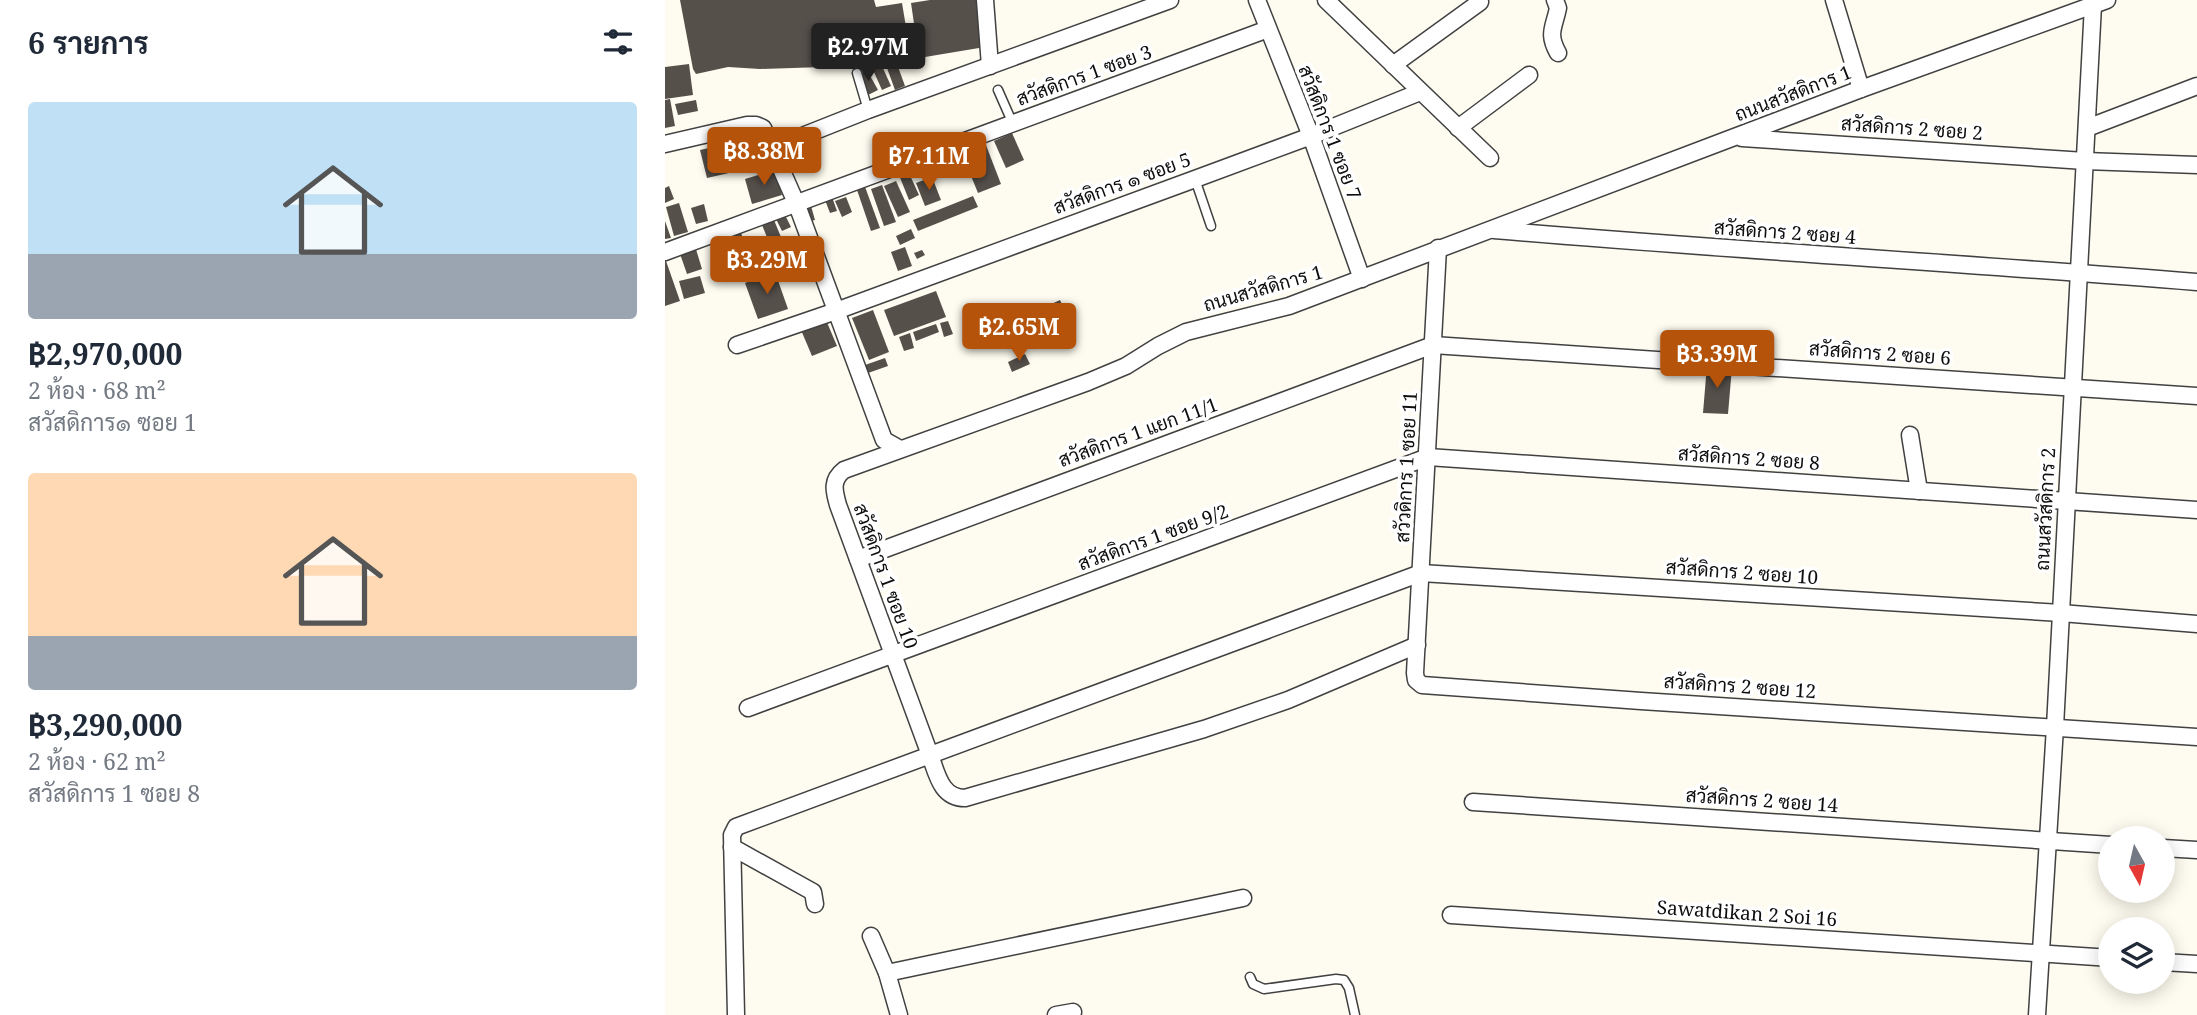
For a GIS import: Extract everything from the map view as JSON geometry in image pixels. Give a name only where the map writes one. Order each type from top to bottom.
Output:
[{"type":"street","points":[[985,0],[990,66]]},
{"type":"street","points":[[772,148],[868,110],[1170,0]]},
{"type":"street","name":"สวัสดิการ 1 ซอย 7","points":[[1257,0],[1311,136],[1362,279]]},
{"type":"street","points":[[1555,0],[1558,8],[1553,22],[1552,39],[1558,53]]},
{"type":"street","points":[[1835,0],[1861,89]]},
{"type":"street","points":[[1329,1],[1490,158]]},
{"type":"street","points":[[1393,65],[1480,2]]},
{"type":"street","name":"ถนนสวัสดิการ 1","points":[[900,449],[1088,382],[1126,366],[1186,332],[1289,306],[1861,89],[2100,3]]},
{"type":"street","name":"ถนนสวัสดิการ 2","points":[[2037,1015],[2087,128],[2100,3]]},
{"type":"street","name":"สวัสดิการ 1 ซอย 3","points":[[665,252],[1268,29]]},
{"type":"street","points":[[1458,128],[1529,75]]},
{"type":"street","points":[[2087,128],[2197,86]]},
{"type":"street","name":"สวัสดิการ ๑ ซอย 5","points":[[737,345],[1195,179],[1420,92]]},
{"type":"street","points":[[665,144],[756,125],[763,128],[797,205],[884,440],[900,449]]},
{"type":"street","name":"สวัสดิการ 2 ซอย 2","points":[[1736,137],[2197,166]]},
{"type":"street","name":"สวัสดิการ 2 ซอย 4","points":[[1488,229],[1731,250],[2197,282]]},
{"type":"street","name":"สวัวดิการ 1 ซอย 11","points":[[1422,685],[1416,680],[1417,645],[1439,248]]},
{"type":"street","name":"สวัสดิการ 2 ซอย 6","points":[[1433,345],[2197,396]]},
{"type":"street","name":"สวัสดิการ 1 แยก 11/1","points":[[858,559],[1433,345]]},
{"type":"street","points":[[1910,435],[1919,491]]},
{"type":"street","name":"สวัสดิการ 1 ซอย 10","points":[[900,449],[844,470],[834,481],[834,489],[942,786],[955,798],[965,798],[1204,729],[1288,700],[1417,645]]},
{"type":"street","name":"สวัสดิการ 2 ซอย 8","points":[[1428,457],[2197,510]]},
{"type":"street","name":"สวัสดิการ 1 ซอย 9/2","points":[[748,708],[1428,457]]},
{"type":"street","points":[[736,1015],[731,835],[736,827],[1421,573]]},
{"type":"street","name":"สวัสดิการ 2 ซอย 10","points":[[1421,573],[2197,624]]},
{"type":"street","name":"สวัสดิการ 2 ซอย 12","points":[[1422,685],[2197,737]]},
{"type":"street","name":"สวัสดิการ 2 ซอย 14","points":[[1473,802],[2098,844]]},
{"type":"street","points":[[732,847],[813,892],[815,904]]},
{"type":"street","points":[[2175,849],[2197,850]]},
{"type":"street","points":[[887,973],[1243,898]]},
{"type":"street","name":"Sawatdikan 2 Soi 16","points":[[1451,915],[2098,957]]},
{"type":"street","points":[[871,936],[887,973],[899,1015]]},
{"type":"street","points":[[2175,963],[2197,964]]},
{"type":"street","points":[[1056,1015],[1073,1012]]},
{"type":"lane","points":[[857,73],[868,110]]},
{"type":"lane","points":[[998,90],[1013,124]]},
{"type":"lane","points":[[1195,179],[1211,226]]},
{"type":"lane","points":[[1250,977],[1253,984],[1264,989],[1343,980],[1349,988],[1355,1015]]},
{"type":"building","points":[[680,0],[874,0],[876,7],[902,3],[907,33],[882,37],[885,65],[760,69],[728,67],[696,74]]},
{"type":"building","points":[[930,0],[977,0],[985,47],[919,58],[911,3]]},
{"type":"building","points":[[689,64],[693,95],[665,99],[665,67]]},
{"type":"building","points":[[897,64],[905,86],[895,90],[887,68]]},
{"type":"building","points":[[882,66],[891,86],[882,90],[873,70]]},
{"type":"building","points":[[867,70],[878,90],[868,95],[858,75]]},
{"type":"building","points":[[670,99],[675,126],[665,128],[665,100]]},
{"type":"building","points":[[696,100],[698,111],[678,115],[675,104]]},
{"type":"building","points":[[1012,133],[1024,160],[1006,168],[994,141]]},
{"type":"building","points":[[757,137],[764,165],[707,178],[700,150]]},
{"type":"building","points":[[808,137],[815,152],[787,165],[780,150]]},
{"type":"building","points":[[984,140],[1001,184],[978,193],[960,149]]},
{"type":"building","points":[[775,170],[782,195],[752,204],[745,179]]},
{"type":"building","points":[[908,171],[919,195],[909,200],[899,175]]},
{"type":"building","points":[[932,177],[941,200],[925,206],[916,183]]},
{"type":"building","points":[[896,181],[910,212],[898,217],[884,186]]},
{"type":"building","points":[[864,184],[880,228],[871,231],[856,187]]},
{"type":"building","points":[[882,185],[896,222],[884,226],[871,189]]},
{"type":"building","points":[[669,186],[674,199],[665,203],[665,188]]},
{"type":"building","points":[[973,196],[978,207],[918,231],[913,220]]},
{"type":"building","points":[[832,197],[837,211],[830,213],[825,200]]},
{"type":"building","points":[[846,197],[852,212],[842,217],[835,201]]},
{"type":"building","points":[[679,203],[688,232],[674,236],[666,207]]},
{"type":"building","points":[[704,204],[708,221],[696,224],[691,208]]},
{"type":"building","points":[[811,206],[815,220],[807,222],[804,207]]},
{"type":"building","points":[[785,215],[791,227],[782,231],[776,219]]},
{"type":"building","points":[[774,220],[783,242],[771,247],[762,225]]},
{"type":"building","points":[[665,221],[671,238],[665,239]]},
{"type":"building","points":[[911,229],[915,238],[900,245],[896,236]]},
{"type":"building","points":[[741,233],[756,273],[743,278],[728,238]]},
{"type":"building","points":[[762,239],[771,267],[759,271],[750,243]]},
{"type":"building","points":[[792,244],[796,254],[776,263],[772,252]]},
{"type":"building","points":[[695,246],[702,269],[687,274],[679,251]]},
{"type":"building","points":[[905,247],[912,266],[898,271],[891,252]]},
{"type":"building","points":[[922,250],[925,255],[917,259],[914,253]]},
{"type":"building","points":[[665,258],[680,301],[665,306]]},
{"type":"building","points":[[775,272],[788,309],[758,319],[745,283]]},
{"type":"building","points":[[700,276],[705,293],[684,299],[679,281]]},
{"type":"building","points":[[936,291],[946,317],[894,336],[884,310]]},
{"type":"building","points":[[1060,300],[1068,317],[1056,323],[1047,306]]},
{"type":"building","points":[[873,310],[889,352],[869,360],[852,318]]},
{"type":"building","points":[[826,320],[837,346],[812,356],[801,330]]},
{"type":"building","points":[[948,321],[953,334],[944,337],[940,323]]},
{"type":"building","points":[[936,324],[939,332],[916,341],[913,332]]},
{"type":"building","points":[[910,333],[914,348],[904,351],[899,337]]},
{"type":"building","points":[[1025,354],[1030,364],[1012,372],[1008,362]]},
{"type":"building","points":[[885,358],[888,366],[868,373],[865,365]]},
{"type":"building","points":[[1707,365],[1732,367],[1728,414],[1703,413]]}]
